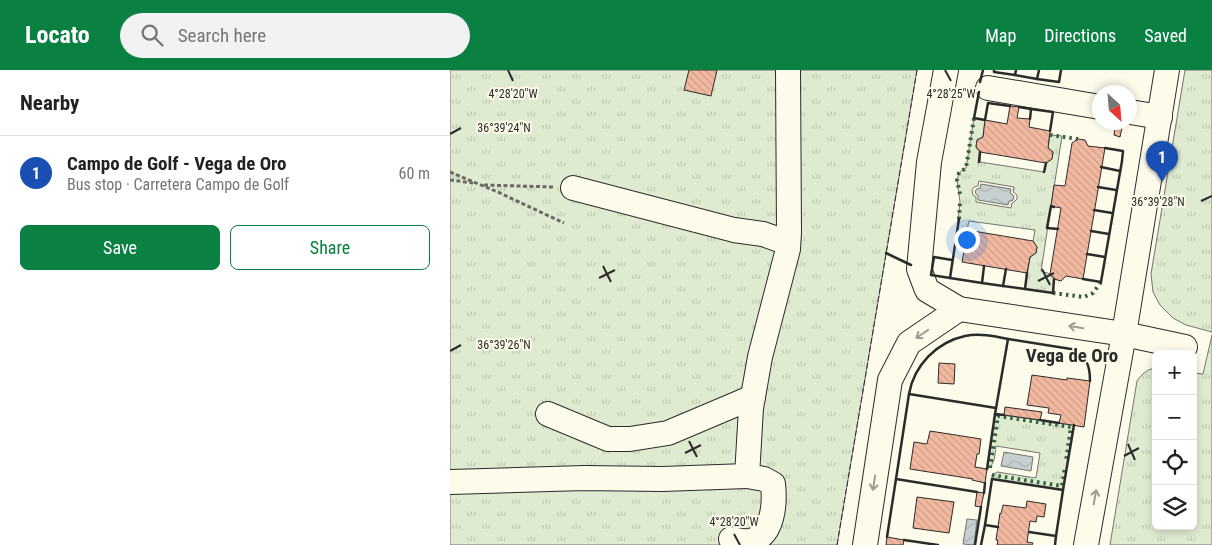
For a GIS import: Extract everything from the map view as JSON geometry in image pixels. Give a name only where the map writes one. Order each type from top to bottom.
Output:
[{"type":"street","points":[[746,476],[752,398],[783,237],[788,70]]},
{"type":"street","points":[[946,70],[928,162],[919,269],[928,290],[959,309],[1124,334],[1185,347]]},
{"type":"street","points":[[1086,545],[1124,334],[1167,70]]},
{"type":"street","points":[[988,88],[1092,106]]},
{"type":"street","points":[[1137,113],[1160,117]]},
{"type":"street","points":[[573,188],[734,230],[783,237]]},
{"type":"street","points":[[865,545],[890,380],[909,342],[959,309]]},
{"type":"street","points":[[548,414],[608,439],[630,439],[668,433],[752,398]]},
{"type":"street","points":[[450,482],[746,476],[764,479],[773,484],[773,510],[769,525],[762,536],[750,542],[731,539]]},
{"type":"street","points":[[771,519],[776,545]]},
{"type":"path","points":[[450,172],[564,223]]},
{"type":"path","points":[[450,180],[491,186],[573,188]]},
{"type":"green space","points":[[450,70],[917,70],[837,545],[450,545]]},
{"type":"green space","points":[[1185,70],[1212,70],[1212,332],[1186,325],[1173,318],[1160,305],[1153,292],[1151,274]]},
{"type":"green space","points":[[974,118],[985,120],[983,137],[977,140],[976,147],[980,152],[980,162],[1044,172],[1046,163],[1052,159],[1053,152],[1048,148],[1050,135],[1062,136],[1041,271],[1050,274],[1054,279],[1053,293],[1025,289],[1030,257],[1036,253],[1037,247],[1033,241],[1035,230],[969,221],[967,230],[962,234],[961,241],[956,240],[960,202],[957,180],[959,173],[966,168]],"holes":[[[979,181],[1014,187],[1013,192],[1017,195],[1017,199],[1012,203],[1011,208],[976,202],[976,197],[973,195],[972,190],[978,186]]]},
{"type":"green space","points":[[1212,335],[1212,545],[1110,545],[1137,381],[1150,369],[1152,369],[1152,530],[1197,530],[1197,373],[1203,374]]},
{"type":"green space","points":[[995,414],[1074,425],[1063,490],[992,479],[992,475],[997,472],[1036,478],[1040,453],[996,446],[993,462],[987,469]]},
{"type":"water","points":[[981,184],[1011,189],[1010,193],[1014,198],[1012,201],[1009,201],[1008,205],[978,200],[975,191],[980,188]]},
{"type":"water","points":[[1004,452],[1033,457],[1031,471],[1001,466]]},
{"type":"water","points":[[967,519],[977,520],[974,545],[963,544]]},
{"type":"building","points":[[689,70],[717,70],[711,96],[684,90]]},
{"type":"building","points":[[1010,106],[1019,107],[1017,118],[1030,119],[1029,127],[1050,131],[1048,148],[1053,152],[1052,159],[1046,163],[980,152],[976,147],[977,140],[983,137],[985,120],[1007,124]]},
{"type":"building","points":[[1115,130],[1122,130],[1120,137],[1114,135]]},
{"type":"building","points":[[1078,139],[1085,140],[1088,146],[1105,148],[1083,279],[1066,276],[1061,281],[1054,279],[1050,274],[1061,208],[1051,206],[1054,185],[1065,186],[1072,143]]},
{"type":"building","points":[[967,230],[1033,241],[1037,247],[1036,253],[1030,257],[1027,273],[962,262],[965,245],[961,241],[962,234]]},
{"type":"building","points":[[939,363],[955,364],[954,384],[938,383]]},
{"type":"building","points":[[1032,375],[1090,381],[1084,427],[1059,423],[1061,415],[1048,413],[1049,408],[1027,405]]},
{"type":"building","points":[[1005,407],[1042,412],[1040,420],[1004,415]]},
{"type":"building","points":[[930,431],[981,439],[975,467],[987,469],[985,483],[973,479],[910,469],[914,442],[927,444]]},
{"type":"building","points":[[977,492],[984,493],[981,507],[975,506]]},
{"type":"building","points":[[917,497],[954,502],[949,533],[913,528]]},
{"type":"building","points":[[1027,501],[1046,504],[1044,517],[1037,516],[1036,522],[1030,521],[1027,542],[1033,543],[1032,545],[997,545],[1000,513],[1003,505],[1026,508]]},
{"type":"building","points":[[887,537],[904,540],[903,545],[886,545]]},
{"type":"hedge","points":[[960,194],[957,180],[959,173],[966,168],[974,118]]},
{"type":"hedge","points":[[1050,135],[1078,139]]},
{"type":"hedge","points":[[959,219],[960,202]]},
{"type":"hedge","points":[[1053,293],[1084,297],[1093,293],[1101,282]]},
{"type":"hedge","points":[[990,468],[998,416],[1071,427],[1066,461]]},
{"type":"hedge","points":[[992,475],[1062,486],[1065,467]]},
{"type":"fence","points":[[837,545],[917,70]]},
{"type":"wall","points":[[980,82],[983,70]]},
{"type":"wall","points":[[994,70],[994,72],[1015,75]]},
{"type":"wall","points":[[1016,70],[1015,75],[1037,79]]},
{"type":"wall","points":[[1039,70],[1037,79],[1059,82],[1061,70]]},
{"type":"wall","points":[[979,92],[974,118],[985,120],[988,103],[1010,106]]},
{"type":"wall","points":[[1019,107],[1031,109]]},
{"type":"wall","points":[[1030,119],[1031,109],[1053,112],[1050,131]]},
{"type":"wall","points":[[1083,279],[1101,282],[1122,161],[1123,151],[1105,148]]},
{"type":"wall","points":[[979,162],[980,152]]},
{"type":"wall","points":[[1044,172],[1046,163]]},
{"type":"wall","points":[[1101,167],[1120,171]]},
{"type":"wall","points":[[1098,187],[1116,190]]},
{"type":"wall","points":[[1054,207],[1051,206],[1047,228],[1058,229]]},
{"type":"wall","points":[[1094,210],[1112,213]]},
{"type":"wall","points":[[959,219],[950,278],[982,283],[984,266]]},
{"type":"wall","points":[[1091,231],[1109,234]]},
{"type":"wall","points":[[886,253],[911,265]]},
{"type":"wall","points":[[1087,254],[1105,257]]},
{"type":"wall","points":[[950,278],[931,275],[934,257],[952,260]]},
{"type":"wall","points":[[1006,269],[1003,286],[1025,289],[1027,273]]},
{"type":"wall","points":[[1025,289],[1053,293],[1054,279]]},
{"type":"wall","points":[[982,283],[1003,286]]},
{"type":"wall","points":[[909,394],[916,374],[928,356],[936,349],[955,339],[970,335],[986,335],[1008,339]]},
{"type":"wall","points":[[1004,415],[995,414],[1008,339],[1071,349],[1084,358],[1089,370],[1090,381]]},
{"type":"wall","points":[[896,479],[909,394],[996,408]]},
{"type":"wall","points":[[987,469],[995,414]]},
{"type":"wall","points":[[1040,420],[1059,423]]},
{"type":"wall","points":[[1063,490],[1074,425]]},
{"type":"wall","points":[[887,537],[896,479],[977,492]]},
{"type":"wall","points":[[998,527],[985,525],[992,479],[1063,490],[1056,536],[1029,532]]},
{"type":"wall","points":[[984,493],[985,483]]},
{"type":"wall","points":[[975,545],[981,507]]},
{"type":"wall","points":[[981,545],[985,525]]},
{"type":"wall","points":[[1055,545],[1056,536]]},
{"type":"wall","points":[[904,540],[938,545]]},
{"type":"place","name":"Campo de Golf - Vega de Oro","points":[[1162,182]]},
{"type":"district","name":"Vega de Oro","points":[[1072,355]]}]
